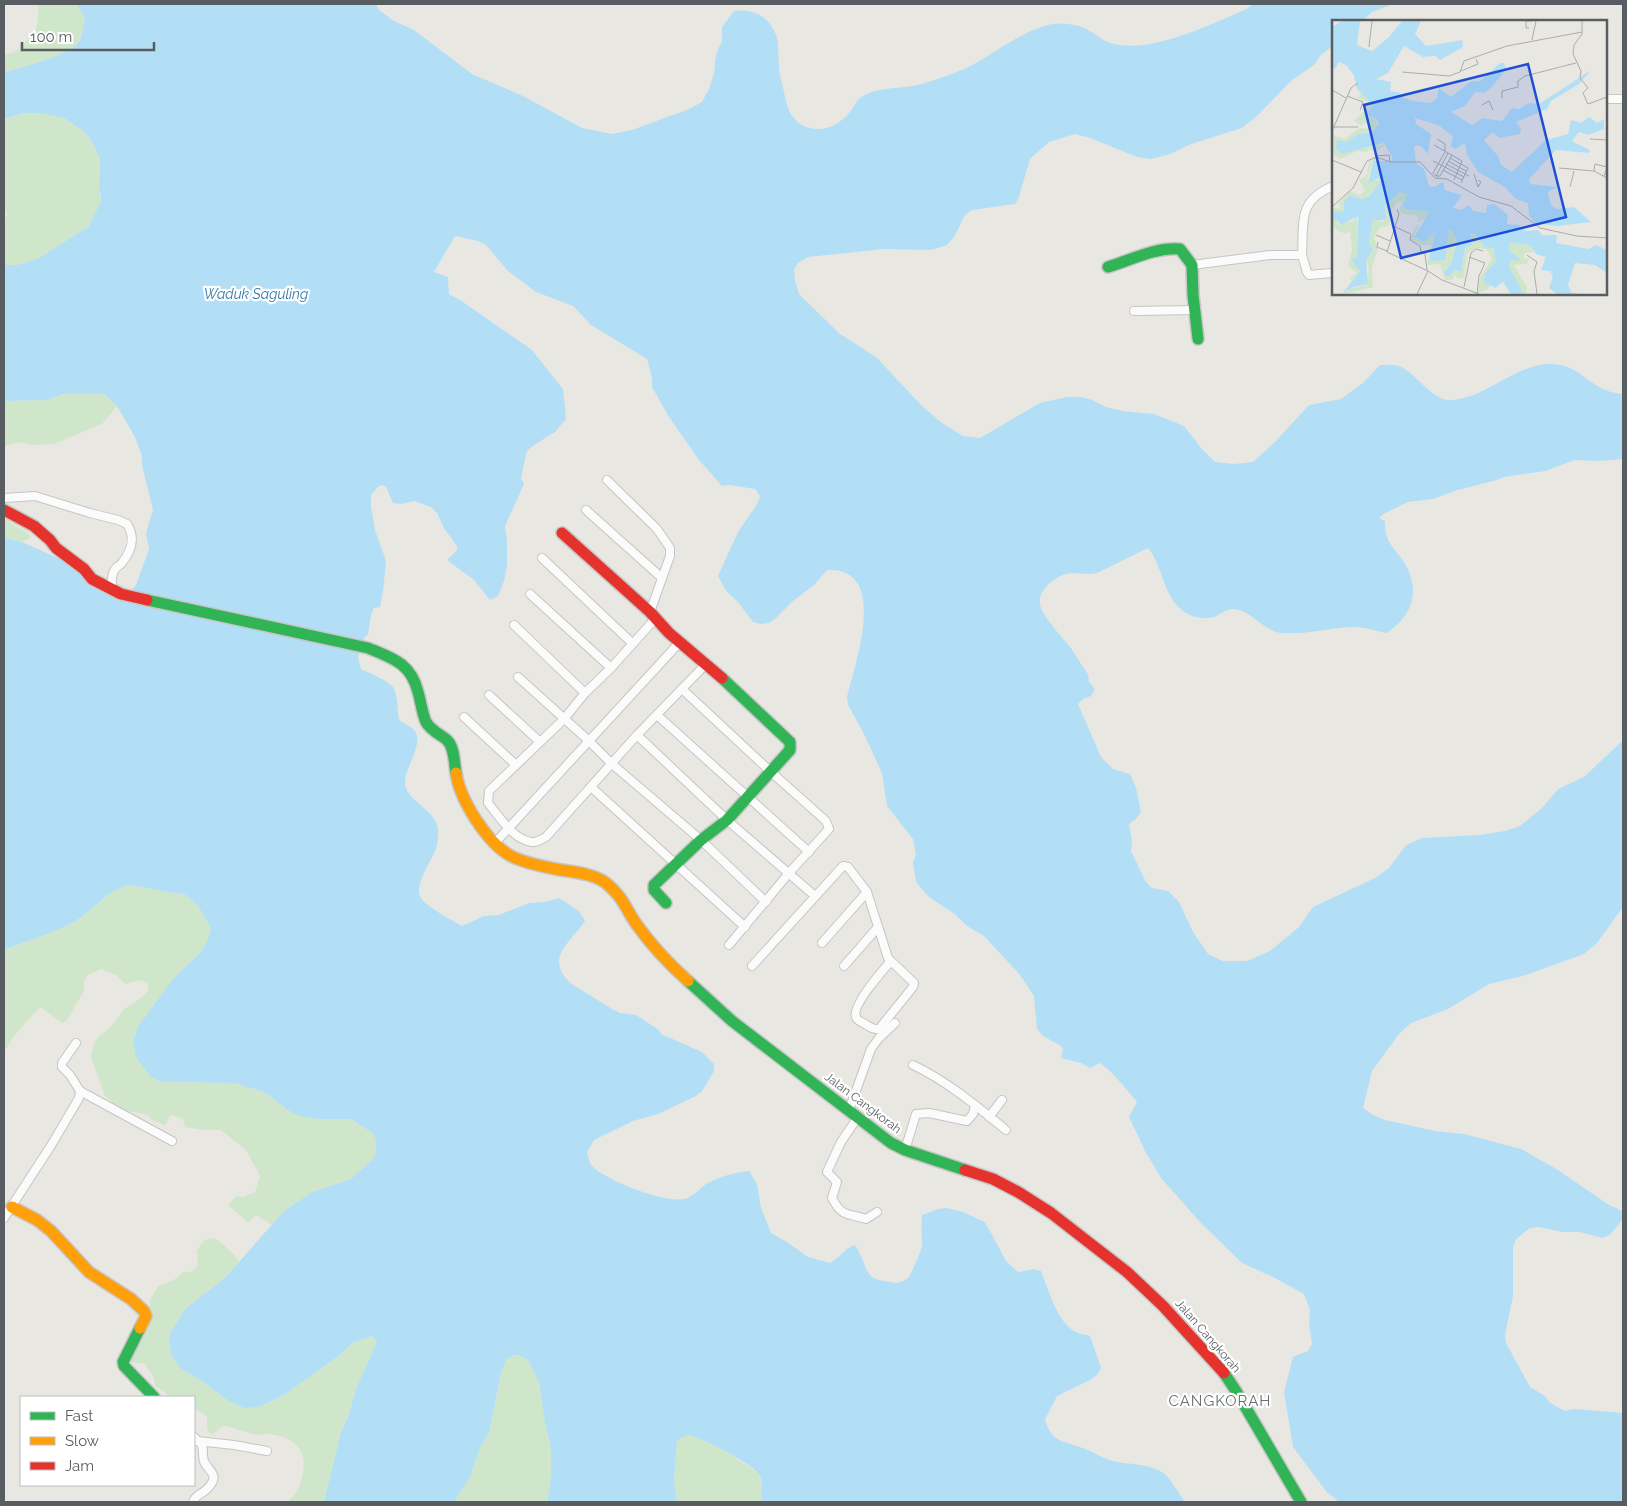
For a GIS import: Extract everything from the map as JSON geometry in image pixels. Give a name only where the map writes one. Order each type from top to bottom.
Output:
[{"type":"street","points":[[1607,100],[1623,99]]},
{"type":"street","points":[[1331,273],[1309,275],[1302,255],[1304,210],[1314,197],[1332,186]]},
{"type":"street","points":[[1108,267],[1153,252],[1176,248],[1180,250],[1192,265],[1198,339]]},
{"type":"street","points":[[1192,265],[1270,255],[1302,255]]},
{"type":"street","points":[[1134,311],[1195,310]]},
{"type":"street","points":[[606,480],[657,529],[670,548],[670,556],[652,616],[632,643],[585,693],[564,719],[489,791],[488,802],[508,828],[530,842],[536,842],[546,837],[637,735],[706,664]]},
{"type":"street","points":[[4,498],[35,496],[127,524],[133,540],[132,548],[121,564],[115,569],[116,591],[92,579],[84,569],[66,557],[34,526],[4,510]]},
{"type":"street","points":[[586,510],[662,578]]},
{"type":"street","points":[[562,534],[790,742],[790,750],[727,820],[700,840],[654,885],[654,890],[666,903]]},
{"type":"street","points":[[542,558],[632,643]]},
{"type":"street","name":"Jalan Cangkorah","points":[[116,591],[364,647],[398,661],[406,668],[417,687],[425,720],[429,727],[448,741],[452,749],[457,783],[464,801],[477,822],[496,842],[512,856],[540,866],[589,876],[603,881],[612,887],[619,894],[637,926],[667,962],[740,1027],[891,1143],[905,1150],[993,1179],[1018,1192],[1072,1229],[1138,1281],[1220,1368],[1236,1391],[1301,1502]]},
{"type":"street","points":[[530,594],[610,668]]},
{"type":"street","points":[[514,625],[585,693]]},
{"type":"street","points":[[496,842],[680,642]]},
{"type":"street","points":[[518,677],[612,764],[700,840],[766,902]]},
{"type":"street","points":[[682,689],[826,821],[828,829],[729,945]]},
{"type":"street","points":[[489,695],[540,742]]},
{"type":"street","points":[[657,715],[808,852]]},
{"type":"street","points":[[464,716],[516,765]]},
{"type":"street","points":[[637,735],[727,820],[816,896]]},
{"type":"street","points":[[591,787],[745,927]]},
{"type":"street","points":[[752,966],[843,866],[848,867],[867,892],[891,961],[914,983],[913,987],[879,1029],[876,1030],[858,1020],[855,1016],[856,1010],[868,989],[891,961]]},
{"type":"street","points":[[822,943],[867,892]]},
{"type":"street","points":[[844,966],[878,927]]},
{"type":"street","points":[[877,1212],[866,1219],[838,1210],[832,1198],[837,1182],[828,1172],[853,1114],[871,1049],[895,1023]]},
{"type":"street","points":[[76,1043],[62,1063],[62,1067],[70,1075],[80,1091],[159,1132],[172,1141]]},
{"type":"street","points":[[913,1065],[975,1106],[1006,1130]]},
{"type":"street","points":[[4,1218],[52,1144],[78,1098],[80,1091]]},
{"type":"street","points":[[989,1117],[1002,1100]]},
{"type":"street","points":[[905,1150],[916,1114],[929,1113],[966,1121],[973,1114],[975,1106]]},
{"type":"street","points":[[12,1207],[33,1216],[70,1250],[83,1267],[137,1303],[145,1311],[146,1316],[143,1324],[123,1362],[124,1366],[153,1396]]},
{"type":"street","points":[[196,1439],[267,1451]]},
{"type":"street","points":[[193,1502],[200,1493],[208,1488],[214,1476],[203,1460],[204,1448],[196,1439]]},
{"type":"green space","points":[[38,4],[76,4],[85,16],[80,40],[75,46],[57,56],[4,72],[4,54],[14,52],[24,44],[35,29],[38,19]]},
{"type":"green space","points":[[23,113],[39,113],[64,118],[85,132],[95,147],[100,160],[99,188],[101,201],[89,226],[39,258],[17,265],[4,265],[4,224],[7,213],[4,206],[4,119]]},
{"type":"green space","points":[[63,394],[104,394],[117,406],[102,424],[54,444],[33,445],[18,442],[5,446],[4,463],[4,401],[46,400]]},
{"type":"green space","points":[[4,519],[30,535],[30,538],[22,542],[4,538]]},
{"type":"green space","points":[[129,885],[186,895],[198,906],[211,928],[202,951],[173,979],[139,1025],[134,1049],[137,1057],[151,1077],[167,1082],[234,1083],[264,1092],[292,1113],[318,1119],[351,1119],[372,1133],[376,1140],[375,1157],[351,1179],[312,1192],[284,1211],[272,1225],[256,1215],[248,1222],[228,1205],[236,1196],[244,1197],[255,1192],[260,1176],[246,1150],[221,1130],[185,1127],[183,1119],[171,1115],[165,1125],[152,1120],[148,1115],[122,1110],[105,1096],[91,1057],[94,1044],[99,1036],[110,1028],[124,1009],[143,996],[148,990],[148,983],[141,980],[126,984],[116,975],[101,969],[88,975],[84,982],[84,991],[67,1020],[63,1023],[40,1007],[14,1036],[4,1052],[4,950],[72,923],[114,891]]},
{"type":"green space","points":[[215,1238],[234,1254],[239,1262],[225,1278],[185,1309],[171,1331],[169,1339],[171,1355],[181,1369],[202,1381],[261,1406],[284,1395],[340,1355],[352,1343],[371,1336],[377,1342],[357,1386],[348,1417],[341,1432],[324,1502],[287,1502],[294,1495],[302,1477],[303,1456],[296,1445],[277,1435],[253,1434],[227,1426],[223,1426],[213,1434],[207,1429],[207,1416],[195,1410],[195,1396],[168,1396],[155,1386],[154,1378],[145,1364],[119,1357],[130,1331],[134,1332],[151,1311],[150,1300],[158,1286],[174,1280],[183,1272],[190,1272],[197,1267],[198,1255],[196,1252],[204,1240]]},
{"type":"green space","points":[[513,1355],[521,1356],[528,1360],[539,1382],[545,1423],[551,1447],[551,1479],[547,1501],[454,1502],[470,1477],[480,1448],[489,1433],[501,1373],[506,1360]]},
{"type":"green space","points":[[684,1436],[692,1436],[714,1444],[758,1473],[763,1488],[761,1502],[677,1502],[674,1479],[677,1441]]},
{"type":"water","name":"Waduk Saguling","points":[[76,4],[376,4],[379,10],[394,21],[414,30],[472,74],[525,97],[582,128],[612,134],[632,130],[689,109],[702,102],[714,73],[716,54],[722,41],[722,27],[734,11],[742,10],[755,13],[771,25],[777,38],[780,73],[789,109],[801,125],[821,129],[830,127],[843,119],[863,96],[878,90],[917,85],[950,75],[974,64],[1028,32],[1052,24],[1079,26],[1110,43],[1130,46],[1164,41],[1200,29],[1247,9],[1253,4],[1393,4],[1372,12],[1363,20],[1332,20],[1332,47],[1321,55],[1314,65],[1291,81],[1258,115],[1242,128],[1151,159],[1137,157],[1075,134],[1049,142],[1030,159],[1019,197],[1015,204],[972,210],[965,215],[954,237],[947,245],[931,250],[884,249],[808,257],[798,263],[794,270],[795,280],[799,294],[840,334],[876,357],[922,406],[942,423],[963,436],[980,438],[1040,403],[1067,397],[1082,397],[1106,407],[1123,411],[1154,414],[1184,426],[1215,462],[1234,464],[1253,462],[1275,442],[1309,405],[1341,399],[1363,383],[1380,365],[1399,366],[1405,369],[1435,395],[1448,400],[1461,399],[1473,395],[1523,370],[1547,364],[1574,370],[1610,392],[1623,394],[1623,459],[1575,460],[1545,471],[1504,477],[1433,499],[1408,502],[1379,518],[1385,521],[1388,540],[1409,572],[1413,592],[1412,601],[1403,618],[1387,633],[1353,627],[1281,633],[1269,629],[1247,613],[1235,609],[1226,610],[1210,618],[1193,616],[1182,610],[1170,596],[1157,563],[1148,548],[1097,573],[1071,573],[1059,577],[1043,590],[1040,604],[1044,614],[1071,648],[1088,674],[1089,682],[1095,689],[1091,696],[1083,699],[1078,704],[1101,757],[1113,769],[1130,774],[1136,788],[1141,812],[1129,824],[1132,842],[1131,851],[1146,882],[1152,888],[1168,891],[1179,902],[1193,932],[1208,954],[1223,961],[1247,961],[1270,951],[1299,927],[1313,907],[1375,878],[1389,868],[1406,845],[1422,838],[1480,835],[1505,831],[1520,826],[1542,808],[1558,789],[1584,777],[1623,741],[1623,907],[1597,943],[1584,954],[1523,976],[1489,984],[1448,1009],[1411,1023],[1399,1034],[1372,1071],[1363,1108],[1385,1120],[1435,1131],[1464,1134],[1521,1149],[1558,1170],[1609,1205],[1623,1211],[1623,1219],[1610,1235],[1602,1238],[1580,1232],[1563,1232],[1539,1227],[1530,1228],[1516,1239],[1513,1248],[1513,1296],[1505,1335],[1506,1343],[1530,1387],[1545,1396],[1550,1403],[1565,1411],[1573,1409],[1623,1413],[1623,1502],[1339,1502],[1326,1491],[1293,1447],[1284,1392],[1293,1357],[1308,1351],[1312,1344],[1309,1323],[1310,1310],[1304,1294],[1242,1263],[1200,1222],[1161,1178],[1145,1151],[1129,1117],[1137,1102],[1129,1092],[1100,1063],[1090,1068],[1081,1063],[1061,1058],[1063,1050],[1061,1046],[1043,1036],[1037,1029],[1034,996],[1020,975],[984,936],[967,926],[955,914],[930,898],[916,882],[913,863],[916,855],[913,839],[887,806],[882,773],[848,705],[847,697],[861,641],[864,620],[863,600],[858,584],[846,573],[827,570],[814,585],[793,601],[775,619],[769,623],[753,622],[738,602],[726,591],[718,576],[738,532],[757,504],[760,496],[755,489],[729,485],[722,486],[699,460],[669,417],[652,387],[652,378],[647,359],[591,325],[573,306],[536,292],[508,271],[486,245],[478,241],[455,236],[434,272],[448,277],[449,294],[532,350],[563,389],[566,419],[555,432],[527,451],[521,478],[524,484],[505,526],[507,566],[504,581],[498,596],[490,600],[474,580],[447,560],[457,550],[457,546],[444,528],[437,513],[431,507],[414,501],[401,504],[393,503],[386,487],[383,485],[379,486],[371,495],[375,530],[386,561],[380,607],[374,608],[368,635],[364,638],[358,657],[361,669],[382,679],[393,687],[397,698],[399,719],[416,733],[417,746],[406,775],[406,788],[413,799],[437,823],[438,830],[436,849],[419,887],[421,898],[434,909],[462,926],[484,916],[499,915],[529,903],[545,902],[559,898],[579,911],[585,921],[562,950],[560,957],[559,965],[570,983],[612,1009],[620,1013],[636,1015],[659,1030],[661,1034],[702,1052],[714,1064],[714,1071],[702,1091],[696,1096],[658,1114],[633,1121],[594,1140],[587,1152],[592,1166],[599,1172],[636,1190],[663,1198],[684,1199],[717,1179],[749,1171],[757,1184],[761,1208],[771,1233],[808,1257],[830,1263],[848,1248],[855,1245],[871,1276],[892,1283],[904,1281],[912,1272],[922,1246],[922,1215],[947,1208],[963,1212],[985,1222],[1006,1261],[1018,1272],[1034,1269],[1041,1271],[1053,1302],[1066,1324],[1075,1332],[1090,1336],[1101,1368],[1097,1375],[1090,1380],[1057,1396],[1045,1419],[1051,1434],[1061,1441],[1088,1450],[1104,1458],[1144,1466],[1162,1472],[1171,1481],[1185,1502],[761,1502],[762,1483],[757,1472],[726,1451],[689,1436],[677,1441],[674,1479],[677,1502],[547,1502],[551,1479],[551,1447],[545,1423],[539,1382],[528,1360],[521,1356],[513,1355],[506,1360],[501,1373],[489,1433],[480,1448],[470,1477],[454,1502],[324,1502],[341,1432],[348,1417],[357,1386],[377,1342],[372,1336],[352,1343],[340,1355],[284,1395],[261,1406],[245,1408],[229,1401],[202,1381],[181,1369],[171,1355],[169,1339],[171,1331],[185,1309],[225,1278],[284,1211],[312,1192],[351,1179],[375,1157],[376,1140],[372,1133],[351,1119],[318,1119],[300,1116],[292,1113],[264,1092],[234,1083],[167,1082],[151,1077],[136,1057],[133,1041],[139,1025],[173,979],[202,951],[211,928],[198,906],[186,895],[129,885],[121,887],[72,923],[4,950],[4,538],[22,542],[60,559],[99,587],[124,599],[136,585],[149,549],[146,533],[153,510],[142,465],[142,456],[135,437],[117,406],[104,394],[63,394],[46,400],[4,401],[4,265],[17,265],[39,258],[89,226],[101,201],[101,197],[99,188],[100,160],[95,147],[85,132],[64,118],[39,113],[23,113],[4,119],[4,72],[57,56],[75,46],[81,38],[85,17]]},
{"type":"traffic: fast","points":[[1108,267],[1152,252],[1180,249],[1192,265],[1198,339]]},
{"type":"traffic: fast","points":[[147,600],[368,648],[393,659],[411,674],[415,682],[423,715],[428,725],[450,743],[456,773]]},
{"type":"traffic: fast","points":[[666,903],[654,890],[654,885],[701,840],[727,820],[790,750],[790,742],[722,678]]},
{"type":"traffic: fast","points":[[688,981],[732,1021],[891,1143],[905,1150],[965,1170]]},
{"type":"traffic: fast","points":[[140,1328],[123,1362],[124,1366],[153,1396]]},
{"type":"traffic: fast","points":[[1224,1373],[1301,1502]]},
{"type":"traffic: slow","points":[[456,773],[463,796],[476,820],[502,850],[511,856],[527,862],[588,875],[606,883],[621,898],[637,925],[649,940],[688,981]]},
{"type":"traffic: slow","points":[[12,1207],[37,1220],[51,1231],[89,1272],[131,1299],[144,1311],[146,1316],[140,1328]]},
{"type":"traffic: jam","points":[[4,510],[34,526],[56,548],[84,569],[92,579],[121,594],[147,600]]},
{"type":"traffic: jam","points":[[562,533],[650,612],[669,633],[722,678]]},
{"type":"traffic: jam","points":[[965,1170],[993,1179],[1018,1192],[1051,1213],[1127,1272],[1163,1306],[1224,1373]]},
{"type":"district","name":"CANGKORAH","points":[[1220,1401]]}]
